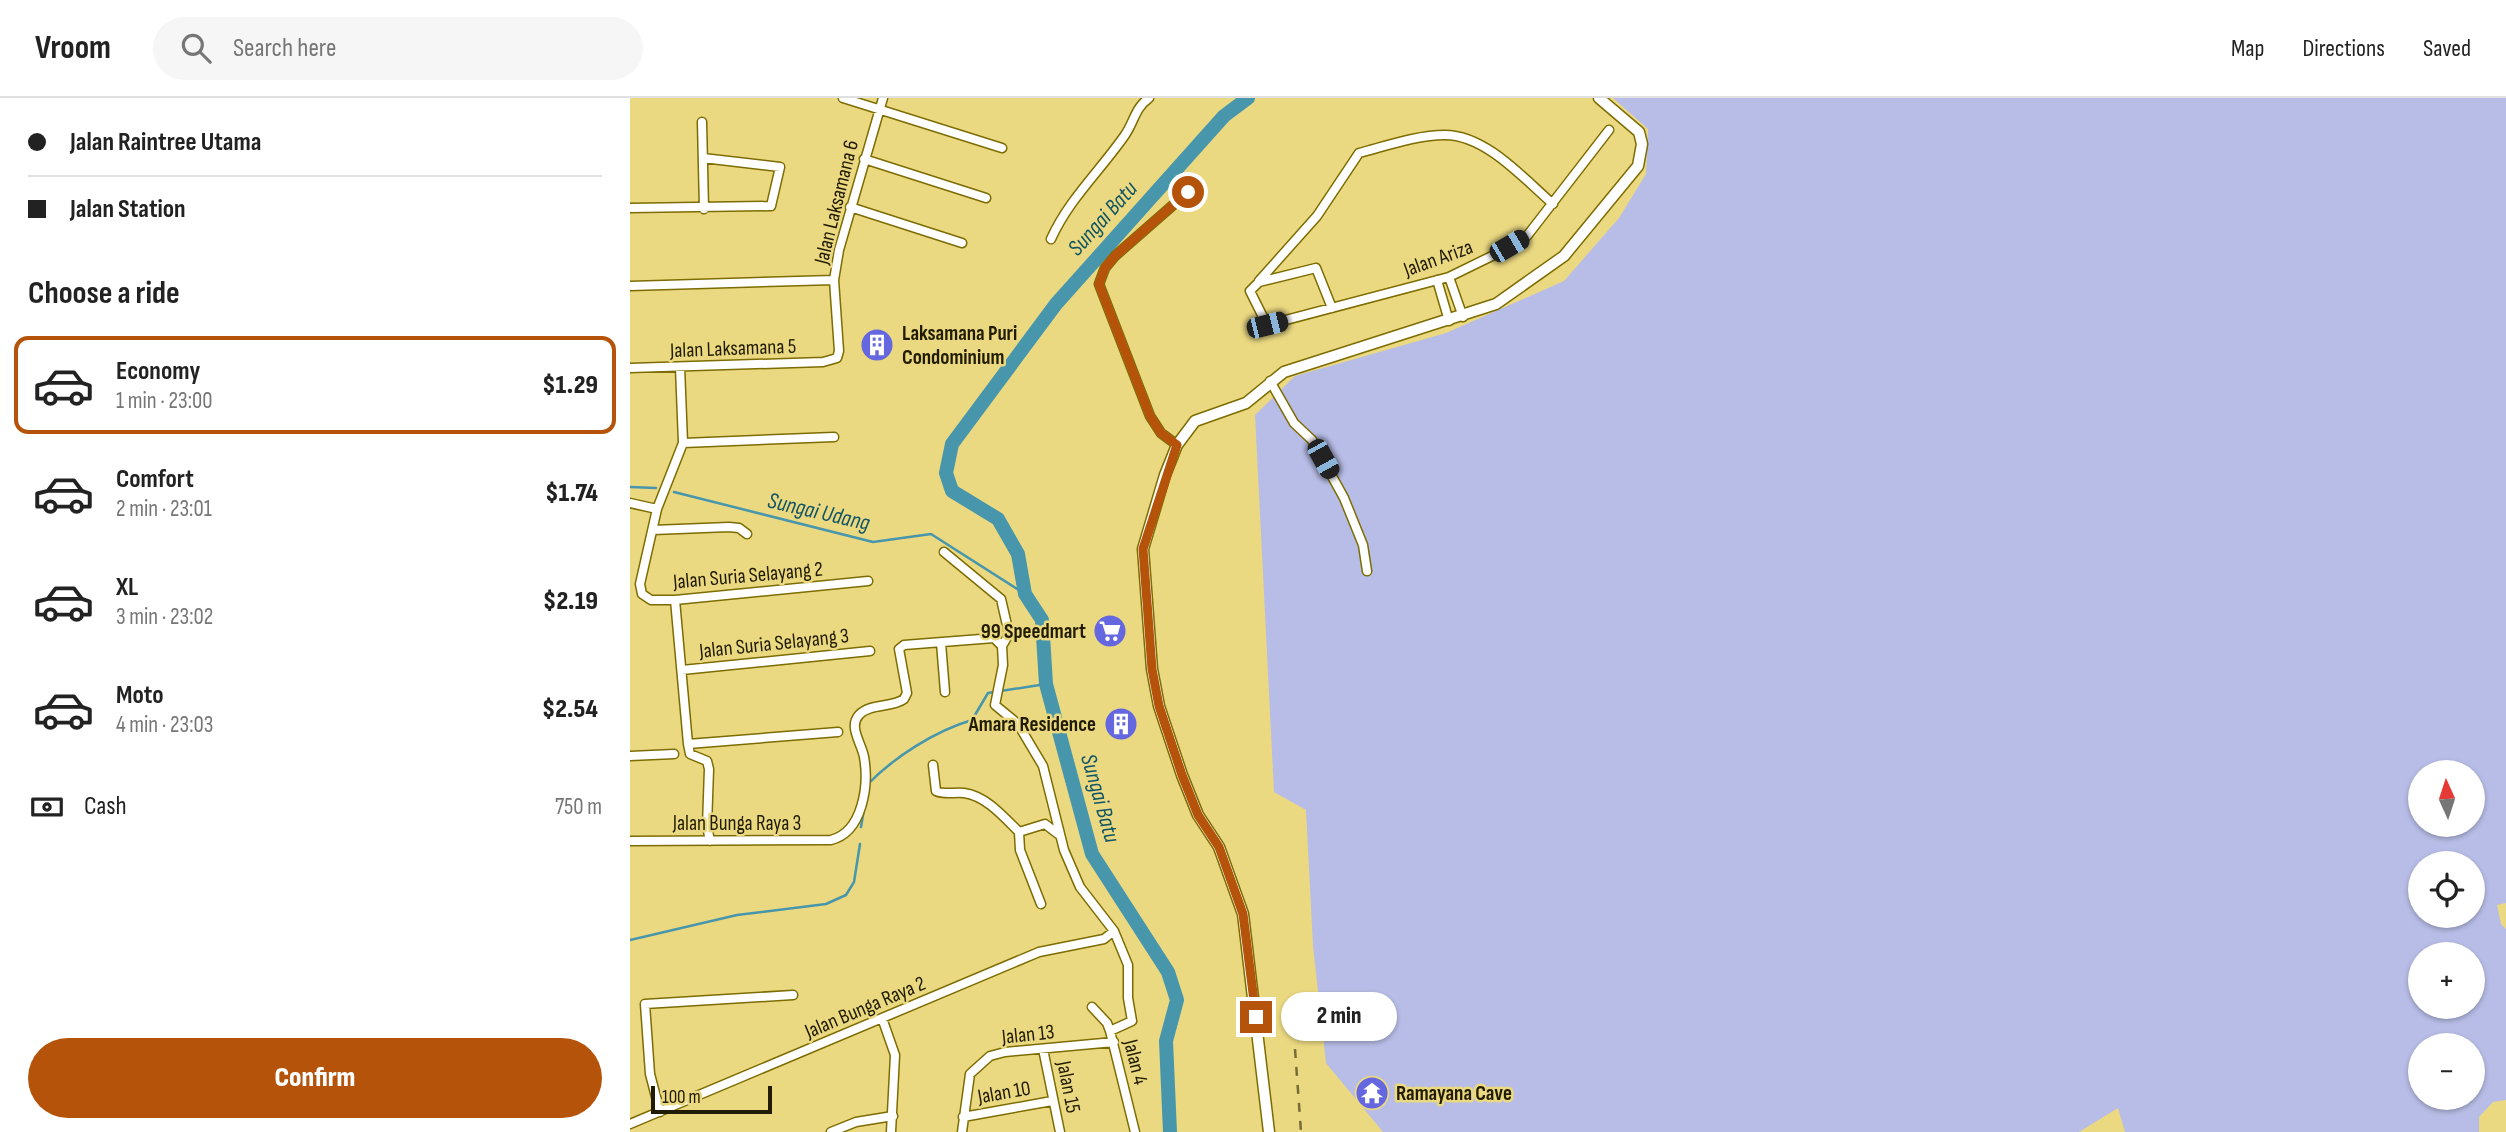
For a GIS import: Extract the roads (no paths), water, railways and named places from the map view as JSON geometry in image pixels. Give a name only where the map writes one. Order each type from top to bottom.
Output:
[{"type":"street","points":[[843,98],[1002,148]]},
{"type":"street","name":"Jalan Laksamana 6","points":[[837,358],[834,280],[850,207],[883,98]]},
{"type":"street","points":[[1051,239],[1087,180],[1127,132],[1140,105],[1149,98]]},
{"type":"street","points":[[1269,1132],[1243,914],[1219,847],[1198,815],[1159,706],[1152,669],[1143,549],[1177,445],[1195,421],[1246,403],[1270,381],[1322,358],[1463,317],[1496,304],[1563,256],[1638,166],[1642,144],[1639,132],[1599,98]]},
{"type":"street","points":[[702,122],[704,209]]},
{"type":"street","name":"Jalan Ariza","points":[[1259,282],[1250,291],[1267,325],[1449,277],[1527,236],[1609,130]]},
{"type":"street","points":[[1259,282],[1317,216],[1359,153],[1412,139],[1460,136],[1493,155],[1553,204]]},
{"type":"street","points":[[630,208],[769,208],[780,167],[703,158]]},
{"type":"street","points":[[863,159],[986,198]]},
{"type":"street","points":[[1177,445],[1161,433],[1150,416],[1099,284],[1105,268],[1115,256],[1188,192]]},
{"type":"street","points":[[850,207],[962,243]]},
{"type":"street","points":[[1259,282],[1316,268],[1332,308]]},
{"type":"street","points":[[1449,277],[1463,317]]},
{"type":"street","points":[[630,286],[834,280]]},
{"type":"street","points":[[1437,280],[1449,321]]},
{"type":"street","name":"Jalan Laksamana 5","points":[[630,368],[823,362],[837,358]]},
{"type":"street","points":[[680,367],[683,443],[657,509],[653,530],[729,527],[739,528],[747,534]]},
{"type":"street","points":[[1270,381],[1294,423],[1312,440],[1344,498],[1363,545],[1367,571]]},
{"type":"street","points":[[683,443],[834,437]]},
{"type":"street","points":[[630,503],[657,509]]},
{"type":"street","name":"Jalan Suria Selayang 2","points":[[653,530],[640,584],[642,594],[651,600],[868,581]]},
{"type":"street","points":[[944,552],[1002,599],[1009,634],[1002,646],[995,701],[997,707],[1018,724],[1038,754],[1050,792],[1058,834],[1080,887],[1114,931],[1128,965],[1128,998],[1132,1018],[1130,1023],[1110,1031]]},
{"type":"street","points":[[675,600],[690,754],[707,761],[709,769],[707,826],[710,841]]},
{"type":"street","points":[[945,692],[941,643],[990,638],[1002,646]]},
{"type":"street","name":"Jalan Bunga Raya 3","points":[[630,841],[831,840],[843,837],[857,820],[861,806],[864,757],[855,726],[856,718],[866,710],[901,702],[906,693],[899,649],[904,645],[941,643]]},
{"type":"street","name":"Jalan Suria Selayang 3","points":[[682,670],[870,652]]},
{"type":"street","points":[[688,744],[838,732]]},
{"type":"street","points":[[630,756],[674,754]]},
{"type":"street","points":[[933,765],[936,791],[973,795],[984,800],[1019,832],[1020,850],[1041,904]]},
{"type":"street","points":[[1019,832],[1045,824],[1058,834]]},
{"type":"street","name":"Jalan Bunga Raya 2","points":[[630,1124],[1039,952],[1104,939],[1114,931]]},
{"type":"street","points":[[660,1112],[650,1074],[645,1004],[793,995]]},
{"type":"street","name":"Jalan 4","points":[[1092,1007],[1107,1023],[1114,1042],[1135,1132]]},
{"type":"street","points":[[882,1018],[895,1055],[891,1132]]},
{"type":"street","name":"Jalan 13","points":[[962,1132],[970,1074],[979,1064],[1005,1052],[1114,1042]]},
{"type":"street","name":"Jalan 15","points":[[1044,1049],[1060,1132]]},
{"type":"street","name":"Jalan 10","points":[[963,1116],[1052,1101]]},
{"type":"street","points":[[831,1132],[856,1122],[893,1116]]},
{"type":"waterway","name":"Sungai Batu","points":[[1170,1132],[1166,1041],[1177,1000],[1168,972],[1092,854],[1046,684],[1042,620],[1025,594],[1018,554],[998,519],[952,491],[946,473],[952,444],[1056,304],[1224,116],[1248,98]]},
{"type":"waterway","name":"Sungai Udang","points":[[630,487],[656,488]]},
{"type":"waterway","name":"Sungai Udang","points":[[674,492],[873,542],[931,534],[1025,594]]},
{"type":"waterway","points":[[867,785],[916,746],[972,720],[988,693],[1046,684]]},
{"type":"waterway","points":[[861,827],[864,809]]},
{"type":"waterway","points":[[630,940],[737,915],[826,904],[846,895],[854,882],[860,844]]},
{"type":"railway","points":[[1295,1049],[1301,1132]]},
{"type":"place","name":"Laksamana Puri Condominium","points":[[877,345]]},
{"type":"place","name":"99 Speedmart","points":[[1110,631]]},
{"type":"place","name":"Amara Residence","points":[[1121,724]]},
{"type":"place","name":"Ramayana Cave","points":[[1372,1093]]}]
